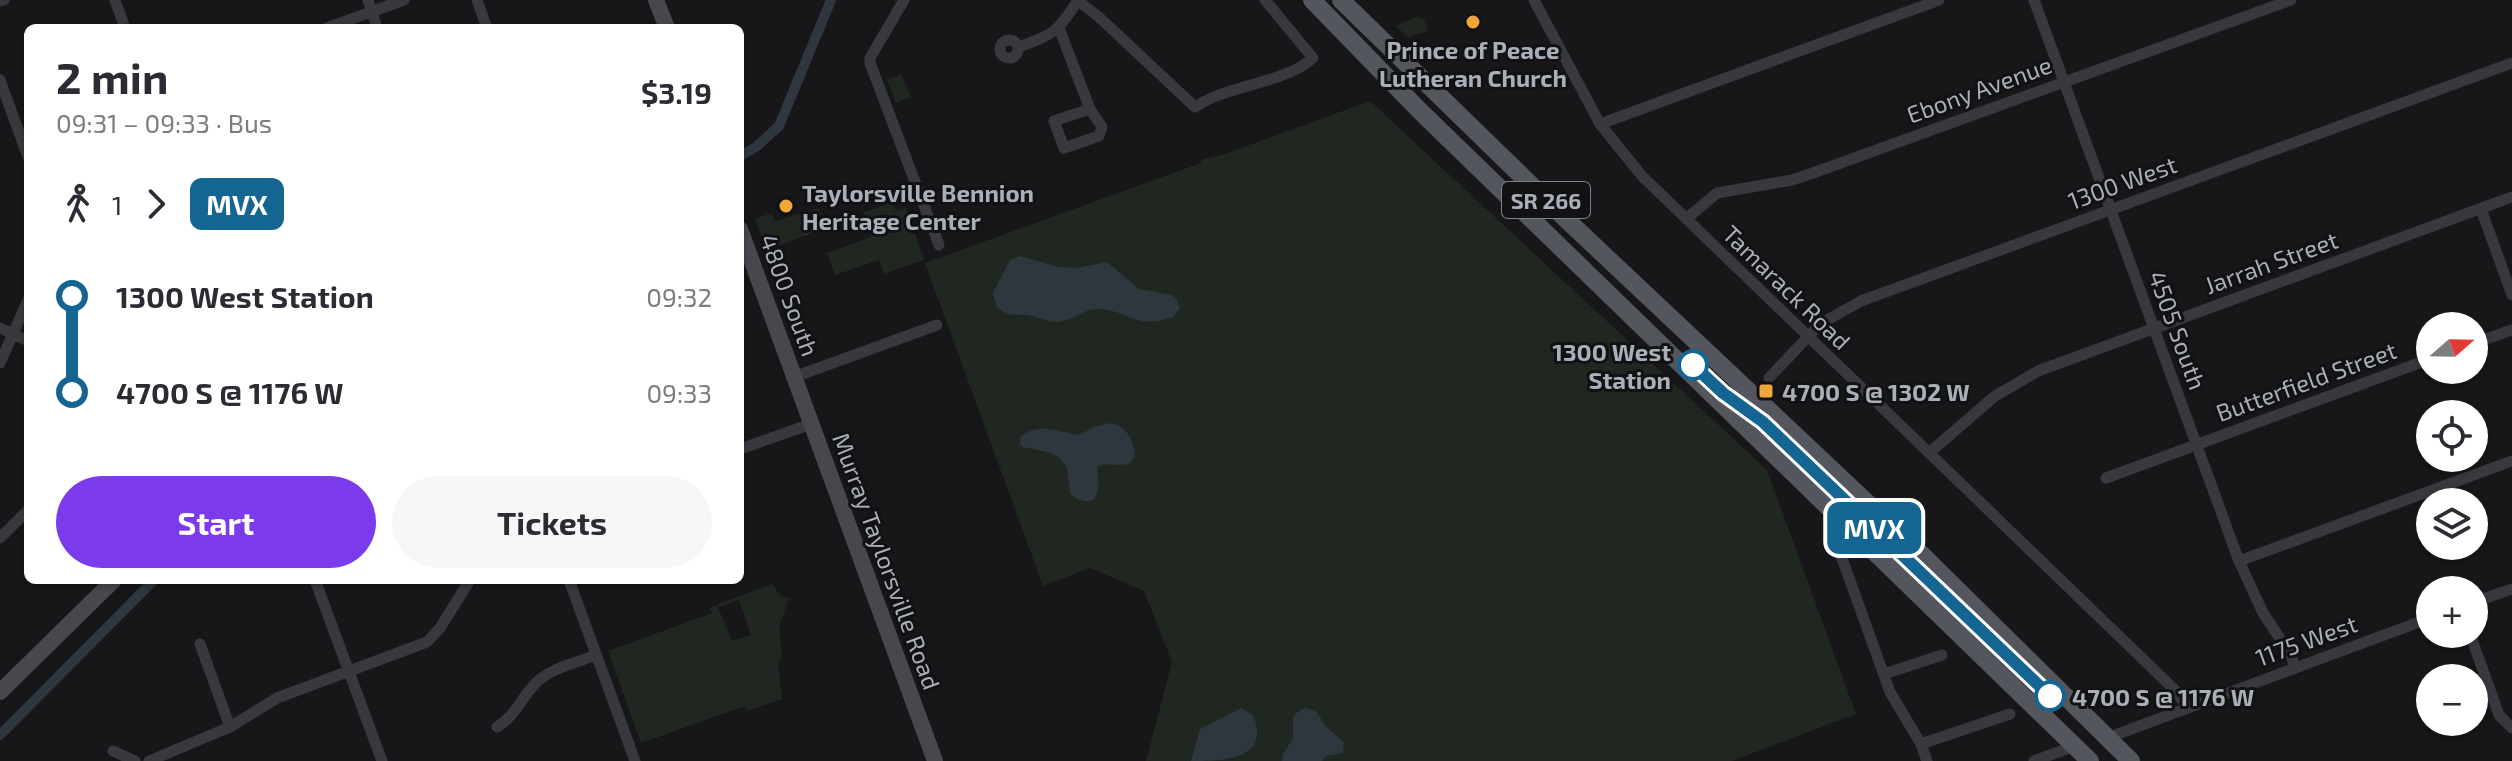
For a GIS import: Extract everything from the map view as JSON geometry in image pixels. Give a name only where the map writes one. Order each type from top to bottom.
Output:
[{"type":"main road","name":"SR 266","points":[[1312,0],[1431,122],[2090,761]]},
{"type":"main road","name":"SR 266","points":[[1341,0],[1569,222],[1913,546],[2131,761]]},
{"type":"street","points":[[115,0],[124,24]]},
{"type":"street","points":[[335,24],[370,6],[404,0]]},
{"type":"street","points":[[477,0],[486,24]]},
{"type":"street","points":[[656,0],[665,24]]},
{"type":"street","points":[[904,0],[870,63],[939,245]]},
{"type":"street","points":[[1018,47],[1059,28],[1078,0],[1195,107],[1218,94],[1295,70],[1313,58],[1265,0]]},
{"type":"street","name":"Tamarack Road","points":[[1534,0],[1600,124],[1642,176],[2177,692],[2187,708]]},
{"type":"street","points":[[1600,124],[1939,0]]},
{"type":"street","name":"4505 South","points":[[2034,0],[2239,561],[2250,589],[2291,655],[2295,668]]},
{"type":"street","name":"Ebony Avenue","points":[[1686,219],[1717,193],[1801,177],[2291,0]]},
{"type":"street","points":[[1059,28],[1090,109]]},
{"type":"street","name":"1300 West","points":[[1769,378],[1820,324],[1853,304],[2512,63]]},
{"type":"street","points":[[0,80],[24,146]]},
{"type":"street","name":"Jarrah Street","points":[[1929,453],[1972,413],[2023,379],[2512,197]]},
{"type":"street","points":[[2481,209],[2512,295]]},
{"type":"street","name":"4800 South","points":[[744,240],[794,377]]},
{"type":"street","points":[[0,363],[24,309]]},
{"type":"street","points":[[794,377],[937,325]]},
{"type":"street","points":[[0,328],[24,339]]},
{"type":"street","points":[[2488,338],[2512,330]]},
{"type":"street","name":"Butterfield Street","points":[[2106,478],[2416,364]]},
{"type":"street","name":"Murray Taylorsville Road","points":[[794,377],[935,761]]},
{"type":"street","points":[[744,448],[811,424]]},
{"type":"street","points":[[2239,561],[2512,461]]},
{"type":"street","points":[[0,538],[24,514]]},
{"type":"street","points":[[1839,550],[1895,702],[1921,744],[1927,761]]},
{"type":"street","points":[[0,692],[110,584]]},
{"type":"street","points":[[316,584],[382,761]]},
{"type":"street","points":[[149,761],[230,727],[277,698],[432,638],[467,584]]},
{"type":"street","points":[[570,584],[635,761]]},
{"type":"street","points":[[2488,597],[2512,589]]},
{"type":"street","name":"1175 West","points":[[2107,738],[2416,623]]},
{"type":"street","points":[[200,644],[230,727]]},
{"type":"street","points":[[2475,648],[2499,715],[2512,728]]},
{"type":"street","points":[[497,727],[513,715],[541,678],[596,655]]},
{"type":"street","points":[[1884,674],[1942,655]]},
{"type":"street","points":[[1921,744],[2010,714]]},
{"type":"street","points":[[2034,761],[2075,746]]},
{"type":"street","points":[[113,751],[135,761]]},
{"type":"shaded area","points":[[1418,16],[1424,19],[1428,31],[1408,37],[1396,26]]},
{"type":"shaded area","points":[[901,74],[911,97],[896,103],[887,80]]},
{"type":"shaded area","points":[[1370,101],[1767,470],[1856,714],[1732,761],[1146,761],[1172,662],[1144,591],[1090,568],[1043,586],[925,263]]},
{"type":"shaded area","points":[[893,202],[896,211],[906,208],[924,260],[884,274],[879,260],[835,275],[827,253],[871,237],[863,213]]},
{"type":"shaded area","points":[[819,208],[822,215],[812,215],[810,221],[816,223],[825,216],[830,227],[766,250],[755,219],[772,213],[775,221]]},
{"type":"shaded area","points":[[1020,256],[1059,267],[1077,268],[1107,262],[1139,289],[1172,295],[1180,308],[1173,317],[1149,322],[1099,309],[1059,322],[1007,313],[997,307],[993,293],[1010,260]]},
{"type":"shaded area","points":[[1110,423],[1128,434],[1135,454],[1131,463],[1097,467],[1099,487],[1091,501],[1081,500],[1070,493],[1067,468],[1060,458],[1020,444],[1021,436],[1035,430],[1050,429],[1079,435]]},
{"type":"shaded area","points":[[772,584],[780,595],[789,598],[779,627],[782,658],[778,663],[782,699],[748,711],[745,706],[641,743],[608,651],[712,613],[710,607],[717,605],[732,641],[751,635],[739,600],[719,607],[718,604]]},
{"type":"shaded area","points":[[1241,708],[1253,715],[1257,730],[1256,742],[1250,750],[1229,759],[1191,761],[1200,729]]},
{"type":"shaded area","points":[[1305,708],[1315,710],[1328,729],[1344,742],[1343,753],[1326,756],[1322,761],[1282,761],[1293,738],[1293,718]]},
{"type":"waterway","points":[[744,154],[779,126],[831,0]]},
{"type":"waterway","points":[[0,735],[150,584]]},
{"type":"bus line","name":"MVX","points":[[1693,365],[1723,393],[1763,422],[2050,696]]},
{"type":"place","name":"Prince of Peace Lutheran Church","points":[[1473,22]]},
{"type":"place","name":"Taylorsville Bennion Heritage Center","points":[[786,206]]},
{"type":"place","name":"1300 West Station","points":[[1693,365]]},
{"type":"place","name":"4700 S @ 1302 W","points":[[1766,391]]},
{"type":"place","name":"4700 S @ 1176 W","points":[[2050,696]]}]
